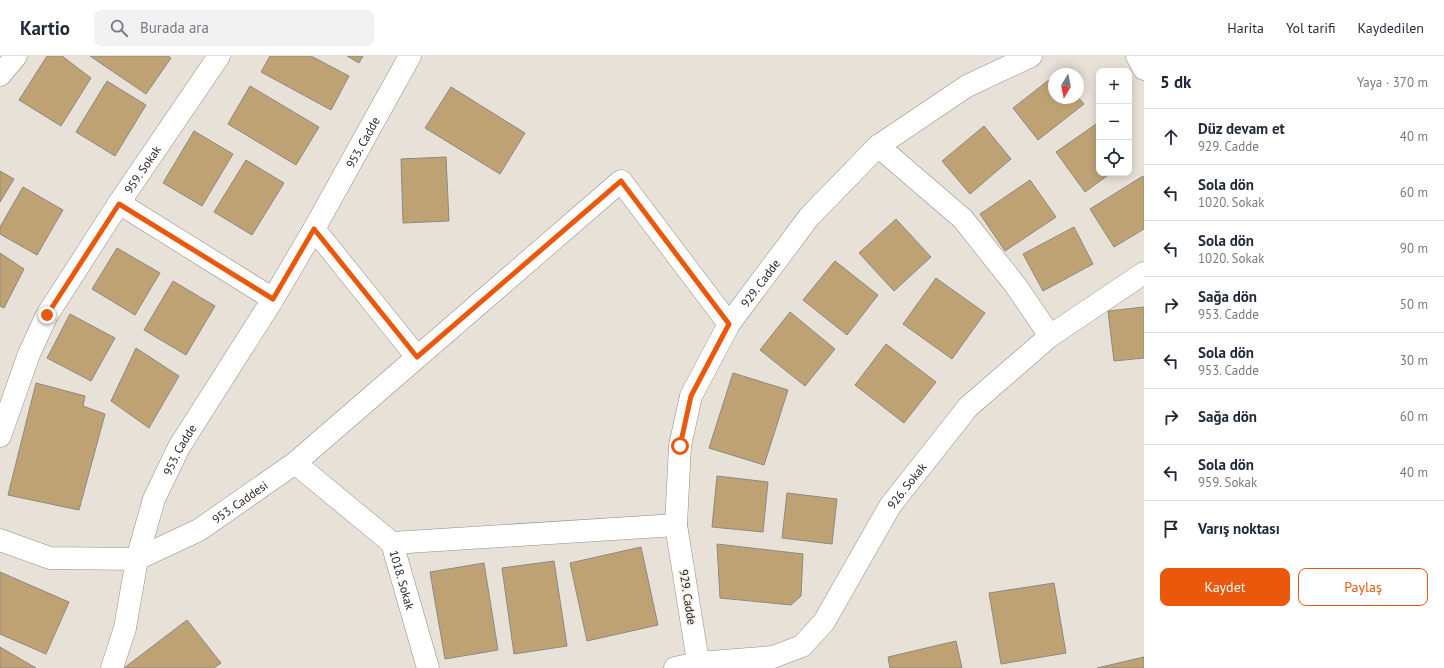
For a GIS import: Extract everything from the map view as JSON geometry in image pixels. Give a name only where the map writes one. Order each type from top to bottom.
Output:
[{"type":"street","points":[[0,75],[16,56]]},
{"type":"street","name":"959. Sokak","points":[[0,436],[29,354],[47,315],[119,204],[219,56]]},
{"type":"street","name":"953. Cadde","points":[[137,559],[154,499],[179,448],[273,299],[314,229],[410,56]]},
{"type":"street","name":"929. Cadde","points":[[699,666],[676,525],[680,446],[691,396],[729,324],[809,217],[878,146],[967,86],[1031,56]]},
{"type":"street","points":[[1137,56],[1144,69]]},
{"type":"street","points":[[878,146],[963,219],[1016,286],[1050,336]]},
{"type":"street","name":"953. Caddesi","points":[[137,559],[199,530],[295,463],[621,181],[729,324]]},
{"type":"street","points":[[119,204],[273,299]]},
{"type":"street","points":[[314,229],[417,357]]},
{"type":"street","name":"926. Sokak","points":[[675,668],[773,657],[802,646],[824,622],[890,506],[968,407],[1050,336],[1144,273]]},
{"type":"street","name":"1018. Sokak","points":[[295,463],[392,543],[428,668]]},
{"type":"street","points":[[392,543],[676,525]]},
{"type":"street","points":[[0,540],[50,558],[137,559],[125,628],[112,668]]},
{"type":"building","points":[[47,56],[62,56],[91,78],[61,126],[19,100]]},
{"type":"building","points":[[90,56],[168,56],[171,58],[146,94]]},
{"type":"building","points":[[270,56],[311,56],[349,76],[331,110],[261,72]]},
{"type":"building","points":[[347,56],[363,56],[359,63]]},
{"type":"building","points":[[107,81],[146,105],[115,156],[76,132]]},
{"type":"building","points":[[1048,81],[1048,104],[1084,104],[1038,140],[1013,108]]},
{"type":"building","points":[[250,86],[319,127],[296,165],[228,124]]},
{"type":"building","points":[[451,87],[525,133],[500,174],[425,128]]},
{"type":"building","points":[[1096,124],[1096,176],[1107,176],[1085,192],[1056,152]]},
{"type":"building","points":[[984,126],[1011,159],[970,194],[942,161]]},
{"type":"building","points":[[194,131],[233,154],[202,206],[163,183]]},
{"type":"building","points":[[446,157],[449,221],[403,223],[401,159]]},
{"type":"building","points":[[246,160],[284,183],[252,235],[214,212]]},
{"type":"building","points":[[0,171],[14,179],[0,202]]},
{"type":"building","points":[[1143,176],[1144,229],[1114,247],[1090,209]]},
{"type":"building","points":[[1030,180],[1056,217],[1005,251],[980,214]]},
{"type":"building","points":[[23,187],[63,210],[37,255],[0,234],[0,227]]},
{"type":"building","points":[[896,219],[931,257],[894,291],[859,253]]},
{"type":"building","points":[[1074,227],[1093,264],[1043,291],[1023,254]]},
{"type":"building","points":[[117,248],[160,273],[135,315],[92,289]]},
{"type":"building","points":[[0,253],[24,269],[4,308],[0,306]]},
{"type":"building","points":[[835,261],[878,295],[847,335],[803,300]]},
{"type":"building","points":[[936,278],[985,313],[952,359],[903,324]]},
{"type":"building","points":[[173,281],[215,306],[186,355],[144,330]]},
{"type":"building","points":[[1144,307],[1144,358],[1114,361],[1108,311]]},
{"type":"building","points":[[790,312],[835,349],[805,386],[760,350]]},
{"type":"building","points":[[70,314],[115,338],[91,381],[47,358]]},
{"type":"building","points":[[886,344],[936,382],[904,423],[855,385]]},
{"type":"building","points":[[136,348],[179,376],[149,428],[111,401]]},
{"type":"building","points":[[733,373],[788,390],[764,465],[709,448]]},
{"type":"building","points":[[36,383],[85,396],[83,406],[105,414],[79,510],[8,495]]},
{"type":"building","points":[[717,476],[768,482],[763,532],[712,527]]},
{"type":"building","points":[[787,493],[837,499],[832,544],[782,538]]},
{"type":"building","points":[[717,544],[803,554],[801,596],[791,605],[720,598]]},
{"type":"building","points":[[641,547],[658,625],[587,641],[570,563]]},
{"type":"building","points":[[554,561],[567,646],[514,654],[502,568]]},
{"type":"building","points":[[484,563],[498,650],[445,659],[430,572]]},
{"type":"building","points":[[0,572],[69,602],[46,654],[0,634]]},
{"type":"building","points":[[1054,583],[1066,653],[1001,664],[989,593]]},
{"type":"building","points":[[187,620],[221,663],[214,668],[124,668]]},
{"type":"building","points":[[956,641],[962,668],[890,668],[888,657]]},
{"type":"building","points":[[0,647],[36,668],[0,668]]},
{"type":"building","points":[[1144,657],[1144,668],[1097,668]]},
{"type":"route","points":[[47,315],[119,204],[273,299],[314,229],[417,357],[621,181],[729,324],[691,396],[680,446]]}]
